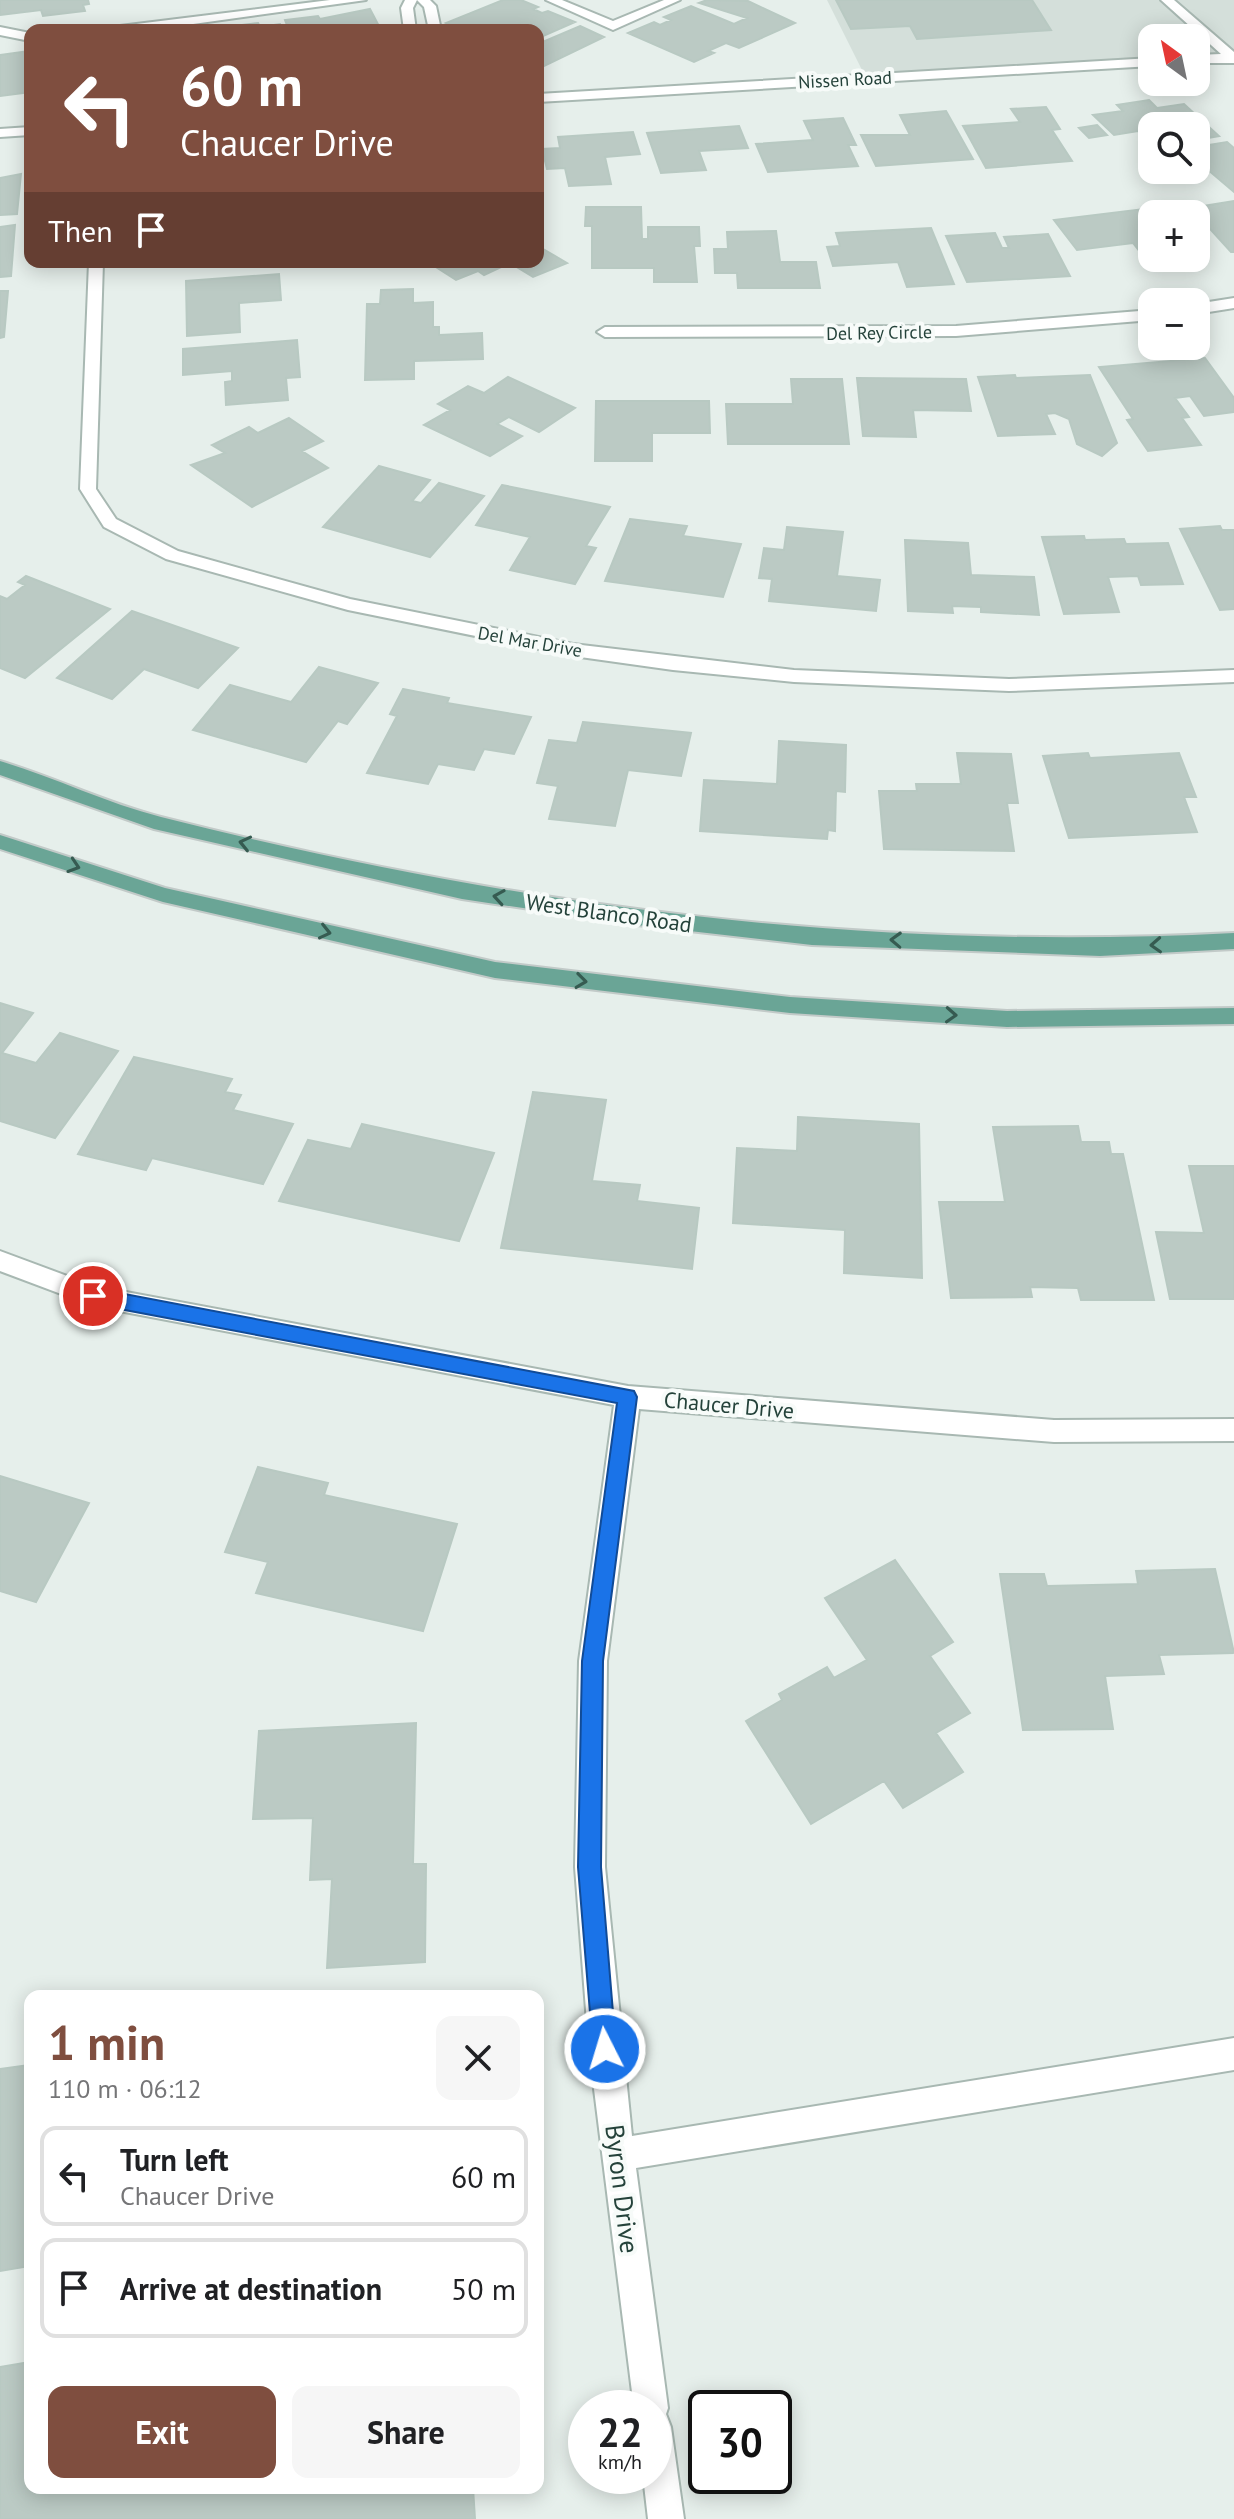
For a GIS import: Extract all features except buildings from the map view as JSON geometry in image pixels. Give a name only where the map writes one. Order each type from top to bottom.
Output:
[{"type":"main road","name":"West Blanco Road","points":[[0,768],[154,822],[462,892],[637,918],[812,937],[1009,945],[1100,948],[1234,941]]},
{"type":"main road","points":[[0,842],[163,895],[495,970],[821,1007],[1007,1019],[1234,1016]]},
{"type":"street","points":[[168,24],[360,0]]},
{"type":"street","points":[[409,24],[407,8],[411,0]]},
{"type":"street","points":[[423,0],[430,6],[434,24]]},
{"type":"street","points":[[552,0],[613,26],[674,0]]},
{"type":"street","points":[[1167,0],[1233,58]]},
{"type":"street","points":[[0,31],[24,36]]},
{"type":"street","points":[[1210,59],[1233,58]]},
{"type":"street","name":"Nissen Road","points":[[544,98],[1138,63]]},
{"type":"street","points":[[0,133],[24,131]]},
{"type":"street","name":"Del Mar Drive","points":[[96,268],[88,489],[110,523],[140,542],[172,555],[378,611],[558,647],[673,664],[794,676],[1009,685],[1234,676]]},
{"type":"street","points":[[1210,307],[1234,303]]},
{"type":"street","name":"Del Rey Circle","points":[[605,332],[956,331],[1138,316]]},
{"type":"street","name":"Chaucer Drive","points":[[0,1261],[93,1296],[628,1397],[1054,1431],[1234,1430]]},
{"type":"street","name":"Byron Drive","points":[[628,1397],[593,1661],[590,1851],[605,2049],[649,2390]]},
{"type":"street","points":[[618,2155],[1234,2054]]},
{"type":"street","points":[[663,2494],[666,2519]]},
{"type":"shaded area","points":[[827,0],[1234,0],[1234,57],[1210,58],[1210,24],[1138,24],[1138,63],[866,78]]},
{"type":"route","points":[[93,1296],[628,1397],[593,1661],[590,1867],[605,2049]]}]
